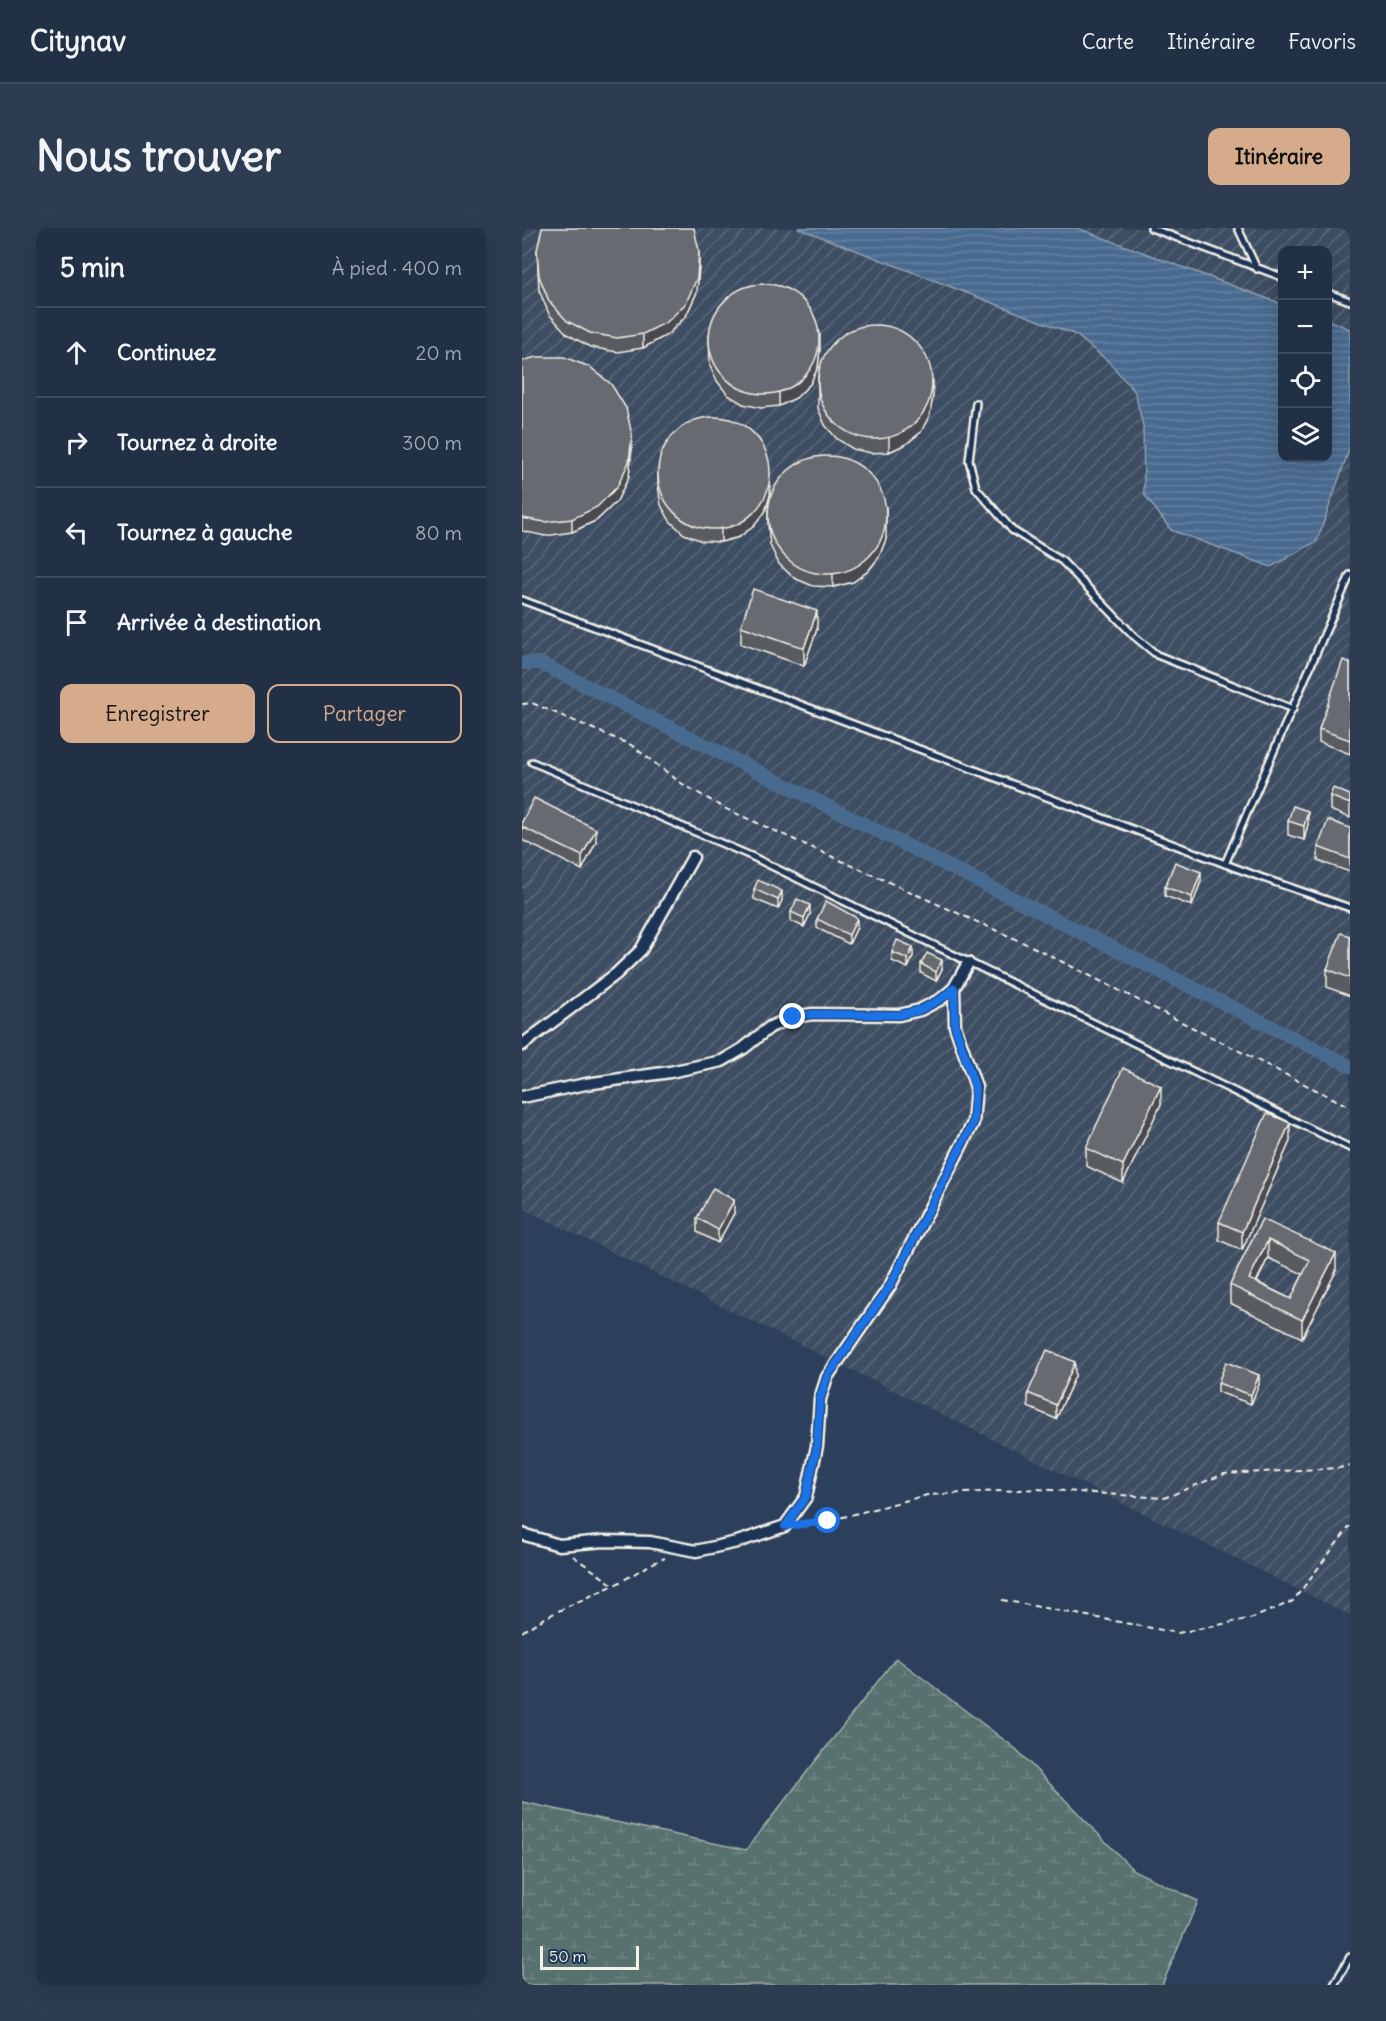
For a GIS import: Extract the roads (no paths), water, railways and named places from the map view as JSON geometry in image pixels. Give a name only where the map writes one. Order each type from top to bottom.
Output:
[{"type":"street","points":[[522,1045],[616,974],[641,950],[693,857]]},
{"type":"street","points":[[522,1097],[722,1061],[744,1048],[770,1027],[793,1017],[813,1014],[899,1015],[920,1010],[941,999],[954,988],[968,963]]},
{"type":"street","points":[[522,1534],[559,1545],[604,1541],[650,1542],[696,1551],[737,1542],[785,1526],[806,1497],[817,1446],[820,1399],[827,1377],[890,1286],[973,1123],[975,1087],[955,1026],[954,988]]},
{"type":"lane","points":[[1151,228],[1278,276]]},
{"type":"lane","points":[[1238,228],[1257,268]]},
{"type":"lane","points":[[1332,294],[1350,301]]},
{"type":"lane","points":[[976,403],[969,460],[975,488],[1012,530],[1062,561],[1134,636],[1157,655],[1293,709]]},
{"type":"lane","points":[[1225,864],[1350,576]]},
{"type":"lane","points":[[522,600],[1225,864],[1350,908]]},
{"type":"lane","points":[[532,762],[751,856],[1350,1148]]},
{"type":"lane","points":[[1334,1985],[1350,1957]]},
{"type":"water","points":[[798,228],[1077,228],[1278,303],[1278,462],[1332,462],[1332,322],[1350,329],[1350,447],[1317,541],[1271,567],[1171,530],[1144,494],[1143,426],[1135,392],[1110,363],[1076,335]]},
{"type":"waterway","points":[[522,663],[540,663],[1350,1066]]}]
